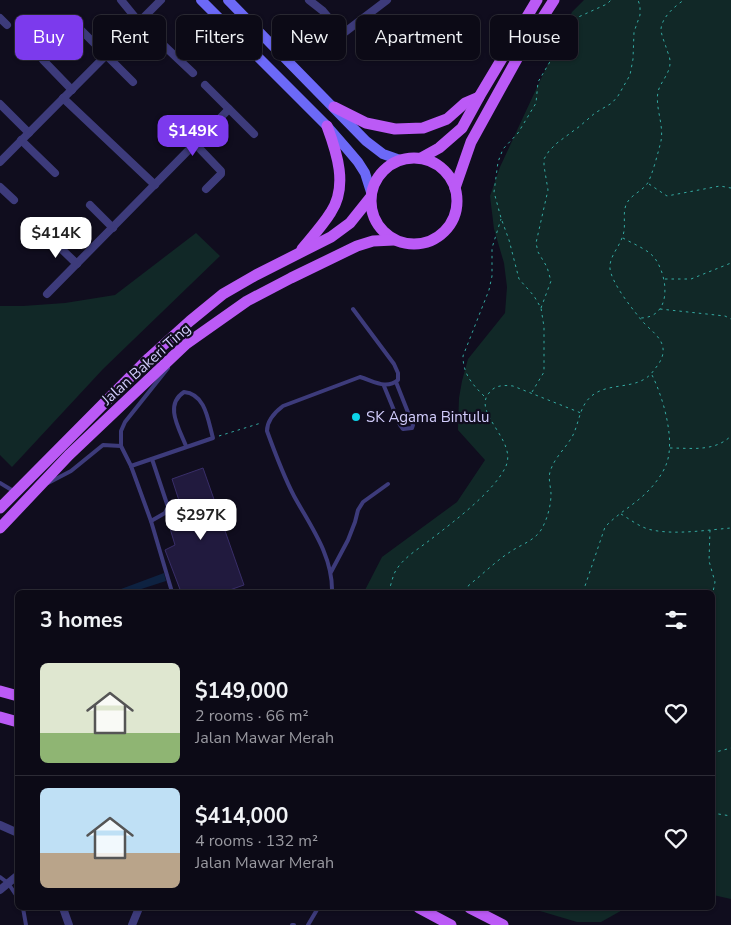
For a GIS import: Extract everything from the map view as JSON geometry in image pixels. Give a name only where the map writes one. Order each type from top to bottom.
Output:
[{"type":"main road","points":[[201,0],[327,126],[358,162],[365,173],[370,195],[371,211],[375,223],[383,233],[394,240],[408,244],[422,244],[436,239],[447,229],[454,217],[457,202],[455,188],[450,177],[433,162],[421,158],[400,160],[390,165],[381,172],[375,181],[370,195]]},
{"type":"main road","points":[[228,0],[366,141],[383,154],[400,160]]},
{"type":"main road","points":[[421,158],[439,148],[462,128],[537,0]]},
{"type":"main road","points":[[455,188],[471,142],[523,48],[554,0]]},
{"type":"main road","points":[[334,107],[366,123],[395,129],[423,128],[447,119],[464,103],[479,97]]},
{"type":"main road","points":[[297,254],[332,211],[339,192],[340,167],[327,126]]},
{"type":"main road","name":"Jalan Bakeri Ting","points":[[0,508],[149,358],[190,321],[223,294],[331,237],[350,223],[370,195]]},
{"type":"main road","name":"Jalan Bakeri Ting","points":[[0,528],[36,489],[186,344],[247,301],[291,278],[357,246],[373,241],[394,240]]},
{"type":"main road","points":[[0,691],[15,695]]},
{"type":"main road","points":[[0,717],[15,721]]},
{"type":"main road","points":[[423,910],[451,925]]},
{"type":"main road","points":[[474,910],[503,925]]},
{"type":"street","points":[[121,0],[133,15]]},
{"type":"street","points":[[146,15],[160,0]]},
{"type":"street","points":[[309,0],[323,11],[339,30],[345,32],[387,0]]},
{"type":"street","points":[[0,18],[7,25]]},
{"type":"street","points":[[83,32],[93,42]]},
{"type":"street","points":[[166,48],[193,73]]},
{"type":"street","points":[[43,60],[72,90]]},
{"type":"street","points":[[0,162],[101,60]]},
{"type":"street","points":[[111,60],[133,82]]},
{"type":"street","points":[[205,85],[254,134]]},
{"type":"street","points":[[63,98],[155,185]]},
{"type":"street","points":[[0,104],[29,132]]},
{"type":"street","points":[[47,294],[229,110]]},
{"type":"street","points":[[178,126],[221,171],[221,174],[206,189]]},
{"type":"street","points":[[22,140],[55,173]]},
{"type":"street","points":[[0,187],[14,200]]},
{"type":"street","points":[[90,205],[113,228]]},
{"type":"street","points":[[51,239],[77,264]]},
{"type":"street","points":[[0,825],[15,832]]},
{"type":"street","points":[[0,890],[15,877]]},
{"type":"street","points":[[64,910],[69,925]]},
{"type":"street","points":[[132,925],[138,910]]},
{"type":"lane","points":[[353,309],[394,364],[398,374],[396,382],[413,424],[412,428],[408,430],[403,429],[400,425],[384,386]]},
{"type":"lane","points":[[171,590],[151,521],[131,466],[121,446],[121,431],[125,422],[186,344]]},
{"type":"lane","points":[[332,590],[331,572],[320,541],[287,482],[267,431],[269,421],[277,410],[283,406],[360,377],[384,386],[396,382]]},
{"type":"lane","points":[[131,466],[213,438],[201,402],[190,392],[184,392],[173,404],[173,411],[186,446]]},
{"type":"lane","points":[[36,489],[71,471],[103,444],[121,446]]},
{"type":"lane","points":[[151,521],[165,513],[168,507],[152,459]]},
{"type":"lane","points":[[0,484],[15,492]]},
{"type":"lane","points":[[331,572],[348,540],[362,502],[388,484]]},
{"type":"lane","points":[[0,877],[8,883],[15,894]]},
{"type":"lane","points":[[22,910],[26,925]]},
{"type":"lane","points":[[308,925],[317,910]]},
{"type":"path","points":[[532,392],[544,372],[544,326],[541,308],[534,296],[519,279],[501,218],[494,192],[498,162],[503,149],[518,133],[536,103],[538,82],[568,25],[574,19],[607,4],[611,0]]},
{"type":"path","points":[[541,308],[551,281],[536,243],[548,190],[544,159],[557,143],[595,113],[612,103],[618,96],[630,75],[633,59],[634,32],[640,15],[638,0]]},
{"type":"path","points":[[466,590],[469,585],[510,552],[540,532],[549,511],[551,497],[550,473],[556,459],[572,436],[585,403],[595,392],[612,386],[636,384],[644,380],[661,361],[663,352],[661,342],[656,334],[639,318],[613,278],[610,259],[622,238],[625,226],[624,212],[626,205],[648,183],[660,147],[663,131],[657,100],[658,91],[668,71],[670,61],[661,30],[662,22],[674,7],[684,0]]},
{"type":"path","points":[[648,183],[667,196],[720,186],[731,188]]},
{"type":"path","points":[[485,397],[470,381],[463,365],[463,356],[489,290],[492,276],[492,248],[501,218]]},
{"type":"path","points":[[622,238],[656,258],[665,280],[666,290],[660,309],[649,318],[639,318]]},
{"type":"path","points":[[665,280],[691,278],[731,263]]},
{"type":"path","points":[[660,309],[725,316],[731,319]]},
{"type":"path","points":[[585,590],[605,527],[650,490],[666,464],[670,448],[664,406],[651,374]]},
{"type":"path","points":[[390,590],[394,574],[405,559],[446,527],[490,488],[506,466],[508,455],[505,444],[486,411],[484,402],[485,397],[493,388],[502,385],[513,386],[581,413]]},
{"type":"path","points":[[213,438],[269,421]]},
{"type":"path","points":[[670,448],[714,447],[731,436]]},
{"type":"path","points":[[621,514],[642,527],[652,530],[690,531],[731,528]]},
{"type":"path","points":[[710,529],[709,561],[715,582],[713,590]]},
{"type":"path","points":[[715,752],[731,748]]},
{"type":"path","points":[[715,813],[731,816]]},
{"type":"green space","points":[[584,0],[731,0],[731,899],[715,895],[715,590],[365,590],[382,557],[457,502],[485,460],[458,430],[459,398],[468,359],[505,313],[507,287],[504,263],[494,229],[490,196],[500,167],[550,60],[578,60],[578,15],[571,15]]},
{"type":"green space","points":[[196,233],[220,256],[103,369],[12,467],[0,455],[0,306],[65,303],[115,295]]},
{"type":"green space","points":[[537,910],[622,910],[601,922],[577,922]]},
{"type":"water","points":[[164,573],[166,581],[138,590],[118,590]]},
{"type":"building","points":[[203,468],[244,585],[230,590],[180,590],[165,550],[175,545],[169,525],[185,519],[172,479]]},
{"type":"place","name":"SK Agama Bintulu","points":[[356,417]]}]
